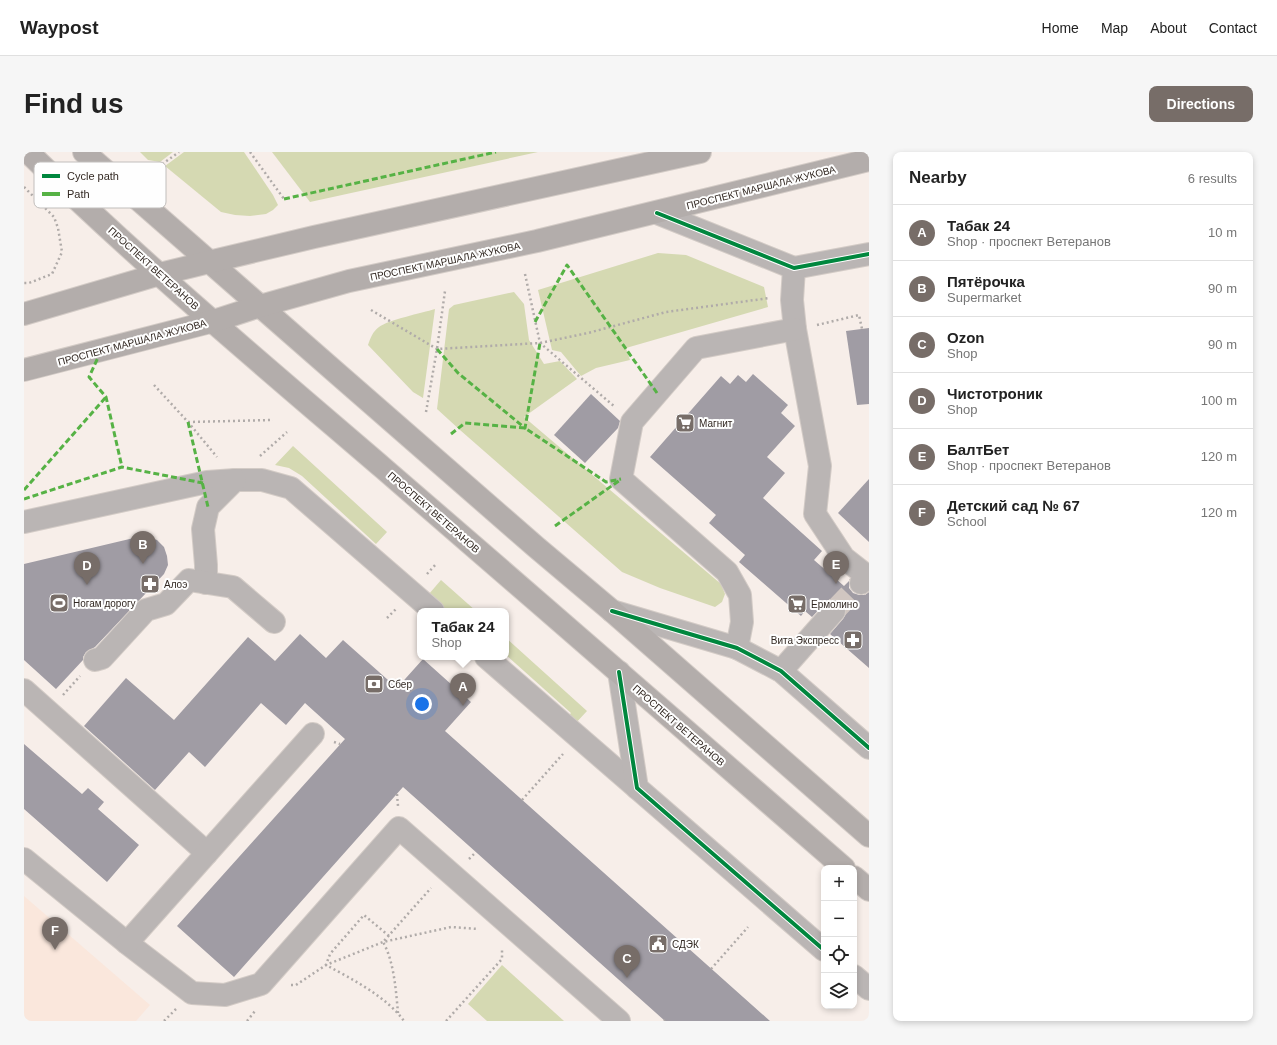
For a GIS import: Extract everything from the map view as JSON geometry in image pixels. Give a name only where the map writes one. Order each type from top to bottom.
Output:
[{"type":"main road","name":"ПРОСПЕКТ ВЕТЕРАНОВ","points":[[28,152],[38,162]]},
{"type":"main road","points":[[84,152],[95,162]]},
{"type":"main road","points":[[24,314],[160,274],[209,262],[314,237],[700,152]]},
{"type":"main road","name":"ПРОСПЕКТ МАРШАЛА ЖУКОВА","points":[[24,370],[214,321],[260,306],[349,281],[537,242],[869,160]]},
{"type":"main road","name":"ПРОСПЕКТ ВЕТЕРАНОВ","points":[[86,208],[311,407],[841,865]]},
{"type":"main road","points":[[148,208],[869,836]]},
{"type":"main road","points":[[857,879],[869,890]]},
{"type":"street","points":[[657,213],[794,268],[869,254]]},
{"type":"street","points":[[794,268],[792,300],[795,329],[820,466],[815,514],[844,558],[867,576],[861,583]]},
{"type":"street","points":[[737,648],[742,622],[740,595],[727,572],[621,479],[632,422],[696,348],[795,329]]},
{"type":"street","points":[[206,583],[203,529],[208,507],[235,480]]},
{"type":"street","points":[[24,522],[203,483],[235,480],[262,480],[291,488],[430,608]]},
{"type":"street","points":[[95,660],[102,658],[146,610],[166,604],[188,580],[233,587],[274,622]]},
{"type":"street","points":[[612,611],[737,648],[781,670],[869,748]]},
{"type":"street","points":[[781,670],[834,611]]},
{"type":"street","points":[[489,660],[821,947]]},
{"type":"street","points":[[619,672],[637,788]]},
{"type":"street","points":[[24,690],[208,853]]},
{"type":"street","points":[[127,943],[313,734]]},
{"type":"street","points":[[27,869],[127,943],[192,994],[225,995],[261,984],[399,828],[619,1021]]},
{"type":"street","points":[[857,979],[869,989]]},
{"type":"path","points":[[165,162],[179,152]]},
{"type":"path","points":[[250,152],[284,198]]},
{"type":"path","points":[[24,187],[34,197]]},
{"type":"path","points":[[24,283],[29,283],[52,274],[62,252],[58,228],[54,217],[45,208]]},
{"type":"path","points":[[524,274],[540,343],[632,422]]},
{"type":"path","points":[[426,412],[445,291]]},
{"type":"path","points":[[371,310],[437,349],[540,343],[588,333],[666,312],[770,298]]},
{"type":"path","points":[[795,329],[859,315],[862,329]]},
{"type":"path","points":[[154,385],[188,422],[235,480]]},
{"type":"path","points":[[188,422],[273,420]]},
{"type":"path","points":[[64,694],[71,686]]},
{"type":"path","points":[[522,800],[556,762]]},
{"type":"path","points":[[383,942],[447,869]]},
{"type":"path","points":[[326,965],[330,954],[364,915],[388,936]]},
{"type":"path","points":[[289,985],[296,985],[326,965],[383,942],[451,927],[481,930]]},
{"type":"path","points":[[711,968],[748,927]]},
{"type":"path","points":[[446,1021],[502,959],[502,951],[519,932]]},
{"type":"path","points":[[383,942],[388,951],[397,998],[398,1013]]},
{"type":"path","points":[[326,965],[359,982],[398,1013],[404,1021]]},
{"type":"shaded area","points":[[24,896],[150,1005],[136,1021],[24,1021]]},
{"type":"green space","points":[[140,152],[173,152],[160,162],[148,160]]},
{"type":"green space","points":[[184,152],[244,152],[278,205],[266,214],[250,216],[221,212],[166,165]]},
{"type":"green space","points":[[272,152],[538,152],[310,202]]},
{"type":"green space","points":[[658,253],[686,255],[764,287],[768,307],[626,348],[630,360],[596,368],[581,376],[561,352],[552,350],[538,290]]},
{"type":"green space","points":[[514,292],[524,304],[529,340],[544,364],[560,361],[577,379],[524,417],[721,584],[725,594],[722,602],[715,607],[660,588],[622,572],[437,409],[449,309],[454,305]]},
{"type":"green space","points":[[435,309],[423,398],[413,392],[368,345],[375,331],[383,324]]},
{"type":"green space","points":[[293,446],[387,532],[376,544],[302,476],[289,468],[275,465]]},
{"type":"green space","points":[[441,580],[473,608],[444,608],[429,594]]},
{"type":"green space","points":[[509,641],[587,711],[574,725],[567,718],[571,713],[509,658]]},
{"type":"green space","points":[[502,965],[564,1021],[487,1021],[468,1004]]},
{"type":"building","points":[[869,328],[869,404],[857,405],[846,331]]},
{"type":"building","points":[[753,374],[788,405],[781,413],[795,426],[767,457],[785,473],[763,498],[822,551],[814,560],[844,586],[849,581],[849,588],[853,593],[865,595],[869,592],[869,668],[830,634],[846,614],[846,607],[843,602],[836,599],[830,599],[812,617],[805,611],[801,616],[739,562],[745,555],[709,523],[716,515],[650,457],[721,376],[730,384],[738,375],[746,382]]},
{"type":"building","points":[[591,394],[620,421],[618,428],[585,463],[554,435]]},
{"type":"building","points":[[869,479],[869,542],[838,513]]},
{"type":"building","points":[[138,537],[148,537],[157,540],[164,547],[168,565],[164,574],[95,647],[86,652],[83,660],[56,689],[24,660],[24,564]]},
{"type":"building","points":[[300,634],[326,658],[343,640],[397,688],[422,660],[424,660],[471,702],[445,731],[770,1021],[665,1021],[403,787],[234,977],[177,926],[345,739],[305,703],[286,725],[261,703],[205,767],[189,752],[155,790],[84,726],[126,678],[174,720],[248,637],[275,661]]},
{"type":"building","points":[[24,744],[82,794],[88,788],[104,802],[98,809],[139,845],[107,882],[24,809]]},
{"type":"tunnel","points":[[834,611],[861,583]]},
{"type":"marked path","points":[[284,199],[496,152]]},
{"type":"marked path","points":[[535,322],[567,265],[657,393]]},
{"type":"marked path","points":[[437,349],[458,373],[525,428],[540,343]]},
{"type":"marked path","points":[[101,351],[89,377],[106,397],[122,467]]},
{"type":"marked path","points":[[24,490],[106,397]]},
{"type":"marked path","points":[[188,422],[208,507]]},
{"type":"marked path","points":[[451,434],[465,423],[525,428],[606,482],[621,479]]},
{"type":"marked path","points":[[24,499],[122,467],[203,483]]},
{"type":"marked path","points":[[555,526],[620,480]]},
{"type":"cycle path","points":[[657,213],[794,268],[869,254]]},
{"type":"cycle path","points":[[612,611],[737,648],[781,671],[869,748]]},
{"type":"cycle path","points":[[619,672],[637,788],[821,947]]},
{"type":"place","name":"Магнит","points":[[685,423]]},
{"type":"place","name":"Пятёрочка","points":[[143,564]]},
{"type":"place","name":"Алоэ","points":[[150,584]]},
{"type":"place","name":"БалтБет","points":[[836,584]]},
{"type":"place","name":"Чистотроник","points":[[87,585]]},
{"type":"place","name":"Ногам дорогу","points":[[59,603]]},
{"type":"place","name":"Ермолино","points":[[797,604]]},
{"type":"place","name":"Вита Экспресс","points":[[853,640]]},
{"type":"place","name":"Сбер","points":[[374,684]]},
{"type":"place","name":"Табак 24","points":[[463,706]]},
{"type":"place","name":"СДЭК","points":[[658,944]]},
{"type":"place","name":"Детский сад № 67","points":[[55,950]]},
{"type":"place","name":"Ozon","points":[[627,978]]}]
